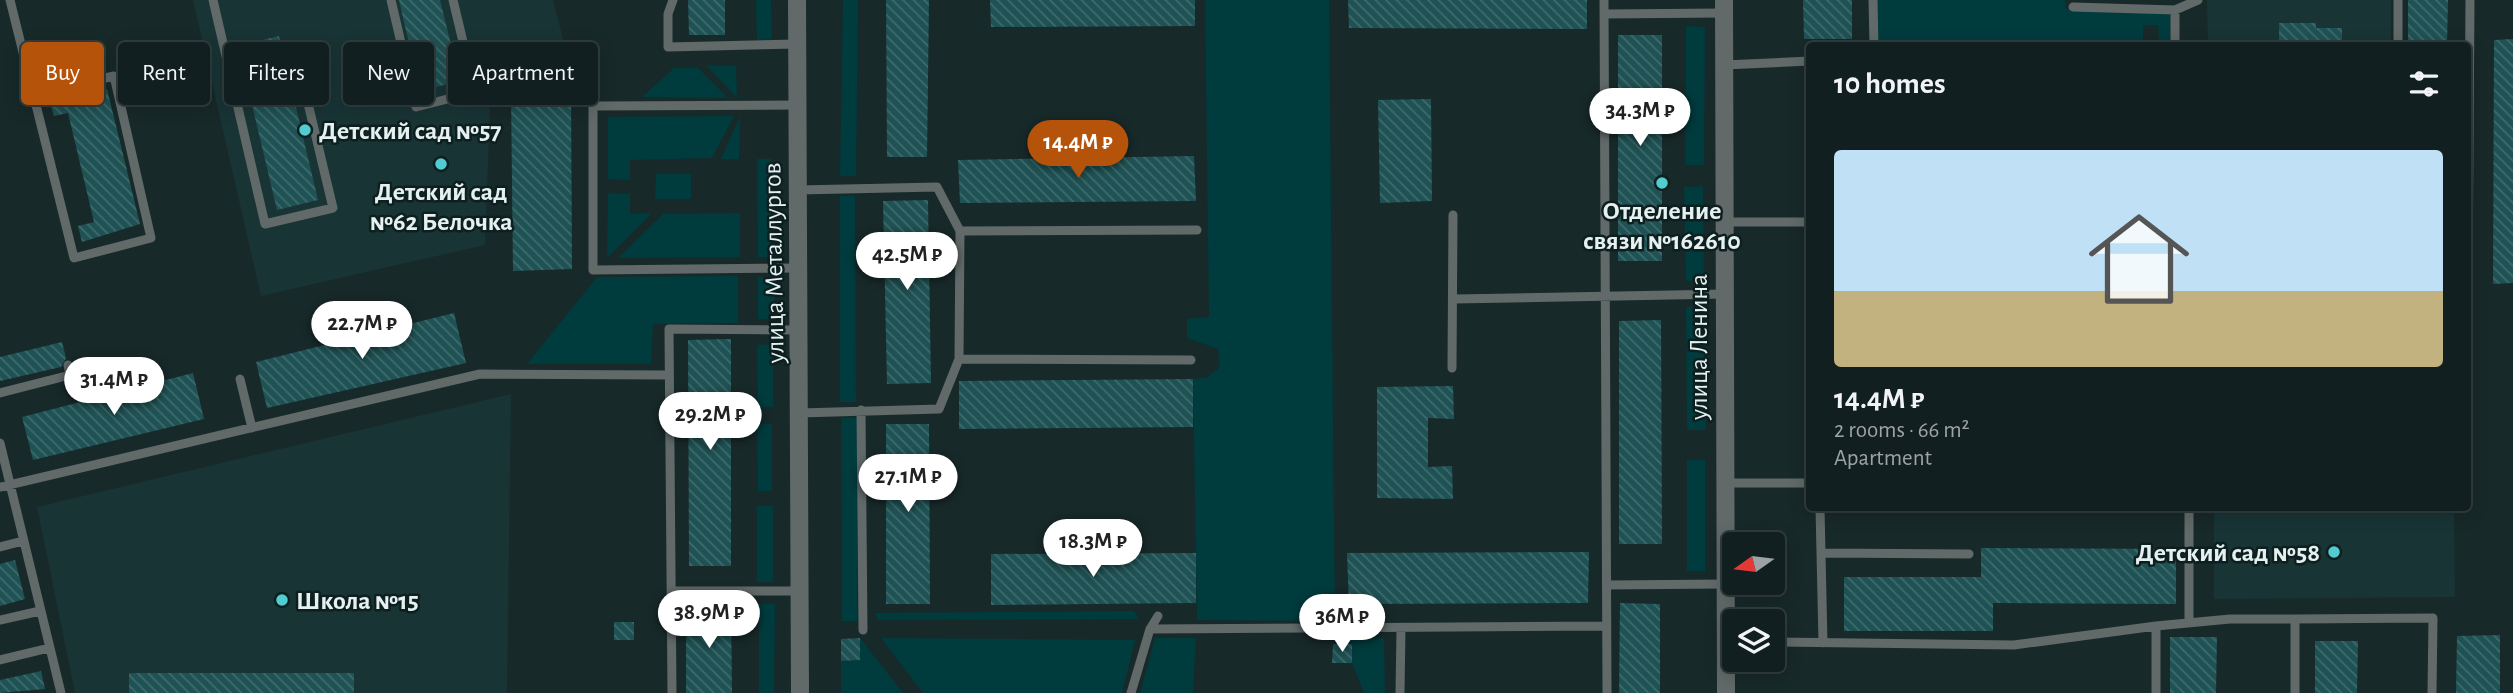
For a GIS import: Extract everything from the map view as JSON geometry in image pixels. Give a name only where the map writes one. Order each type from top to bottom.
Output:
[{"type":"street","name":"улица Металлургов","points":[[797,0],[800,693]]},
{"type":"street","name":"улица Ленина","points":[[1724,6],[1725,532]]},
{"type":"street","name":"улица Ленина","points":[[1726,693],[1728,672]]},
{"type":"lane","points":[[10,0],[21,42]]},
{"type":"lane","points":[[213,0],[224,47]]},
{"type":"lane","points":[[391,0],[416,107],[475,92],[453,0]]},
{"type":"lane","points":[[673,0],[668,14],[668,47],[797,44]]},
{"type":"lane","points":[[1604,0],[1607,693]]},
{"type":"lane","points":[[1873,0],[1874,42]]},
{"type":"lane","points":[[2073,7],[2175,10],[2197,0]]},
{"type":"lane","points":[[2398,0],[2398,42]]},
{"type":"lane","points":[[2469,42],[2470,0]]},
{"type":"lane","points":[[1604,14],[1724,6]]},
{"type":"lane","points":[[2175,10],[2175,42]]},
{"type":"lane","points":[[1724,65],[1806,61]]},
{"type":"lane","points":[[114,76],[151,238],[74,258],[35,94],[114,76]]},
{"type":"lane","points":[[798,104],[593,106],[593,270],[800,268]]},
{"type":"lane","points":[[237,105],[265,224],[333,208],[308,105]]},
{"type":"lane","points":[[797,190],[937,187],[960,231],[959,359],[939,410],[800,413]]},
{"type":"lane","points":[[1452,368],[1453,215]]},
{"type":"lane","points":[[1724,222],[1806,222]]},
{"type":"lane","points":[[960,231],[1197,230]]},
{"type":"lane","points":[[1454,299],[1725,294]]},
{"type":"lane","points":[[672,693],[669,329],[800,330]]},
{"type":"lane","points":[[959,359],[1191,360]]},
{"type":"lane","points":[[0,393],[70,375],[68,365]]},
{"type":"lane","points":[[5,486],[480,374],[669,375]]},
{"type":"lane","points":[[240,379],[252,428]]},
{"type":"lane","points":[[861,410],[863,630]]},
{"type":"lane","points":[[0,443],[5,486],[23,541],[61,693]]},
{"type":"lane","points":[[1725,483],[1806,483]]},
{"type":"lane","points":[[1820,511],[1823,643]]},
{"type":"lane","points":[[2189,511],[2189,623]]},
{"type":"lane","points":[[0,547],[23,541]]},
{"type":"lane","points":[[1821,553],[1969,554]]},
{"type":"lane","points":[[1607,585],[1722,584]]},
{"type":"lane","points":[[671,591],[801,591]]},
{"type":"lane","points":[[0,620],[40,611]]},
{"type":"lane","points":[[1130,693],[1150,629],[1158,616]]},
{"type":"lane","points":[[1785,642],[2014,645],[2189,623],[2433,618],[2432,693]]},
{"type":"lane","points":[[2295,619],[2295,693]]},
{"type":"lane","points":[[1150,629],[1606,626]]},
{"type":"lane","points":[[2156,626],[2156,693]]},
{"type":"lane","points":[[1400,693],[1401,629]]},
{"type":"lane","points":[[0,660],[49,648]]},
{"type":"shaded area","name":"Детский сад №57","points":[[193,0],[553,0],[564,42],[448,42],[448,105],[490,105],[485,245],[261,296],[210,74],[210,42],[203,42]]},
{"type":"shaded area","points":[[756,0],[771,0],[772,39],[757,40]]},
{"type":"shaded area","points":[[843,0],[858,0],[856,176],[840,176]]},
{"type":"shaded area","points":[[1205,0],[1329,0],[1335,621],[1197,620],[1193,379],[1206,378],[1220,367],[1218,349],[1187,338],[1187,319],[1209,317]]},
{"type":"shaded area","points":[[1877,0],[2065,0],[2066,9],[2171,13],[2170,42],[2160,42],[2158,25],[2143,26],[2142,42],[1877,42]]},
{"type":"shaded area","points":[[2207,0],[2391,0],[2391,42],[2208,42]]},
{"type":"shaded area","points":[[1686,26],[1705,27],[1704,165],[1685,165]]},
{"type":"shaded area","points":[[706,65],[736,66],[737,98]]},
{"type":"shaded area","points":[[674,68],[698,68],[728,98],[642,97]]},
{"type":"shaded area","points":[[734,116],[712,158],[630,160],[630,180],[608,179],[608,117]]},
{"type":"shaded area","points":[[740,116],[739,159],[721,159]]},
{"type":"shaded area","points":[[757,159],[771,159],[771,257],[758,257]]},
{"type":"shaded area","points":[[656,174],[691,174],[691,199],[655,199]]},
{"type":"shaded area","points":[[1703,186],[1704,280],[1686,281],[1684,187]]},
{"type":"shaded area","points":[[608,193],[630,194],[630,214],[652,213],[607,258]]},
{"type":"shaded area","points":[[840,196],[855,196],[856,402],[840,402]]},
{"type":"shaded area","points":[[740,213],[740,257],[618,258],[663,214]]},
{"type":"shaded area","points":[[738,276],[738,323],[653,324],[651,364],[527,364],[597,277]]},
{"type":"shaded area","points":[[758,277],[774,277],[774,319],[758,319]]},
{"type":"shaded area","points":[[1686,307],[1705,307],[1706,430],[1687,430]]},
{"type":"shaded area","points":[[773,344],[773,407],[758,407],[757,345]]},
{"type":"shaded area","name":"Школа №15","points":[[511,394],[507,693],[75,693],[37,507]]},
{"type":"shaded area","points":[[841,418],[857,418],[857,621],[842,621]]},
{"type":"shaded area","points":[[757,424],[772,424],[772,491],[758,491]]},
{"type":"shaded area","points":[[1687,460],[1705,460],[1705,571],[1687,571]]},
{"type":"shaded area","points":[[757,506],[773,506],[773,582],[757,582]]},
{"type":"shaded area","name":"Детский сад №58","points":[[2214,511],[2454,511],[2455,597],[2214,599]]},
{"type":"shaded area","points":[[759,604],[775,604],[774,693],[759,693]]},
{"type":"shaded area","points":[[1134,611],[1139,619],[878,620],[875,613]]},
{"type":"shaded area","points":[[1350,637],[1384,638],[1385,693],[1364,693],[1352,663]]},
{"type":"shaded area","points":[[860,638],[903,693],[841,693],[841,661],[860,660]]},
{"type":"shaded area","points":[[881,638],[1135,640],[1122,693],[923,693]]},
{"type":"shaded area","points":[[1155,638],[1196,638],[1193,693],[1140,693]]},
{"type":"building","points":[[399,0],[440,0],[450,42],[448,42],[448,84],[434,88],[434,42],[409,42]]},
{"type":"building","points":[[688,0],[725,0],[725,35],[689,35]]},
{"type":"building","points":[[886,0],[929,0],[927,157],[887,157]]},
{"type":"building","points":[[990,0],[1195,0],[1195,26],[991,27]]},
{"type":"building","points":[[1348,0],[1587,0],[1587,29],[1349,28]]},
{"type":"building","points":[[1803,0],[1852,0],[1852,39],[1804,39]]},
{"type":"building","points":[[2408,0],[2448,0],[2447,42],[2408,42]]},
{"type":"building","points":[[2279,23],[2316,23],[2316,28],[2342,28],[2342,42],[2279,42]]},
{"type":"building","points":[[1618,35],[1662,35],[1662,261],[1618,261]]},
{"type":"building","points":[[279,36],[280,42],[254,42]]},
{"type":"building","points":[[2513,39],[2513,283],[2493,284],[2494,40]]},
{"type":"building","points":[[107,89],[140,224],[82,242],[78,226],[94,222],[68,113],[54,116],[51,105],[104,105],[104,90]]},
{"type":"building","points":[[1431,99],[1432,201],[1380,203],[1378,100]]},
{"type":"building","points":[[252,105],[295,105],[318,200],[277,210]]},
{"type":"building","points":[[511,105],[571,105],[572,269],[513,271]]},
{"type":"building","points":[[1194,156],[1196,201],[960,203],[958,160]]},
{"type":"building","points":[[928,200],[931,383],[887,384],[883,201]]},
{"type":"building","points":[[454,313],[466,363],[267,408],[256,362]]},
{"type":"building","points":[[1661,320],[1662,544],[1619,544],[1619,321]]},
{"type":"building","points":[[731,339],[731,566],[689,566],[688,340]]},
{"type":"building","points":[[62,342],[66,358],[61,367],[0,381],[0,357]]},
{"type":"building","points":[[193,373],[204,419],[33,460],[22,417]]},
{"type":"building","points":[[1193,379],[1193,427],[959,429],[959,381]]},
{"type":"building","points":[[1453,386],[1454,419],[1428,418],[1428,467],[1452,466],[1453,499],[1377,498],[1377,387]]},
{"type":"building","points":[[886,424],[929,424],[930,604],[886,604]]},
{"type":"building","points":[[1981,548],[2176,549],[2176,604],[1993,603],[1993,631],[1844,631],[1844,577],[1981,577]]},
{"type":"building","points":[[1589,552],[1588,603],[1349,604],[1347,553]]},
{"type":"building","points":[[1196,553],[1196,603],[991,605],[991,554]]},
{"type":"building","points":[[15,560],[25,599],[0,606],[0,564]]},
{"type":"building","points":[[1620,603],[1660,604],[1660,693],[1619,693]]},
{"type":"building","points":[[686,607],[731,607],[732,693],[686,693]]},
{"type":"building","points":[[614,622],[634,622],[634,640],[614,640]]},
{"type":"building","points":[[2500,635],[2500,693],[2456,693],[2457,636]]},
{"type":"building","points":[[2170,637],[2217,637],[2216,693],[2170,693]]},
{"type":"building","points":[[860,638],[860,660],[841,661],[841,639]]},
{"type":"building","points":[[2315,641],[2358,641],[2357,693],[2315,693]]},
{"type":"building","points":[[1333,644],[1352,644],[1352,663],[1332,663]]},
{"type":"building","points":[[41,671],[45,689],[0,693],[0,680]]},
{"type":"building","points":[[129,673],[354,673],[354,693],[129,693]]},
{"type":"place","name":"Детский сад №57","points":[[305,130]]},
{"type":"place","name":"Детский сад №62 Белочка","points":[[441,164]]},
{"type":"place","name":"Отделение связи №162610","points":[[1662,183]]},
{"type":"place","name":"Детский сад №58","points":[[2334,552]]},
{"type":"place","name":"Школа №15","points":[[282,600]]}]
